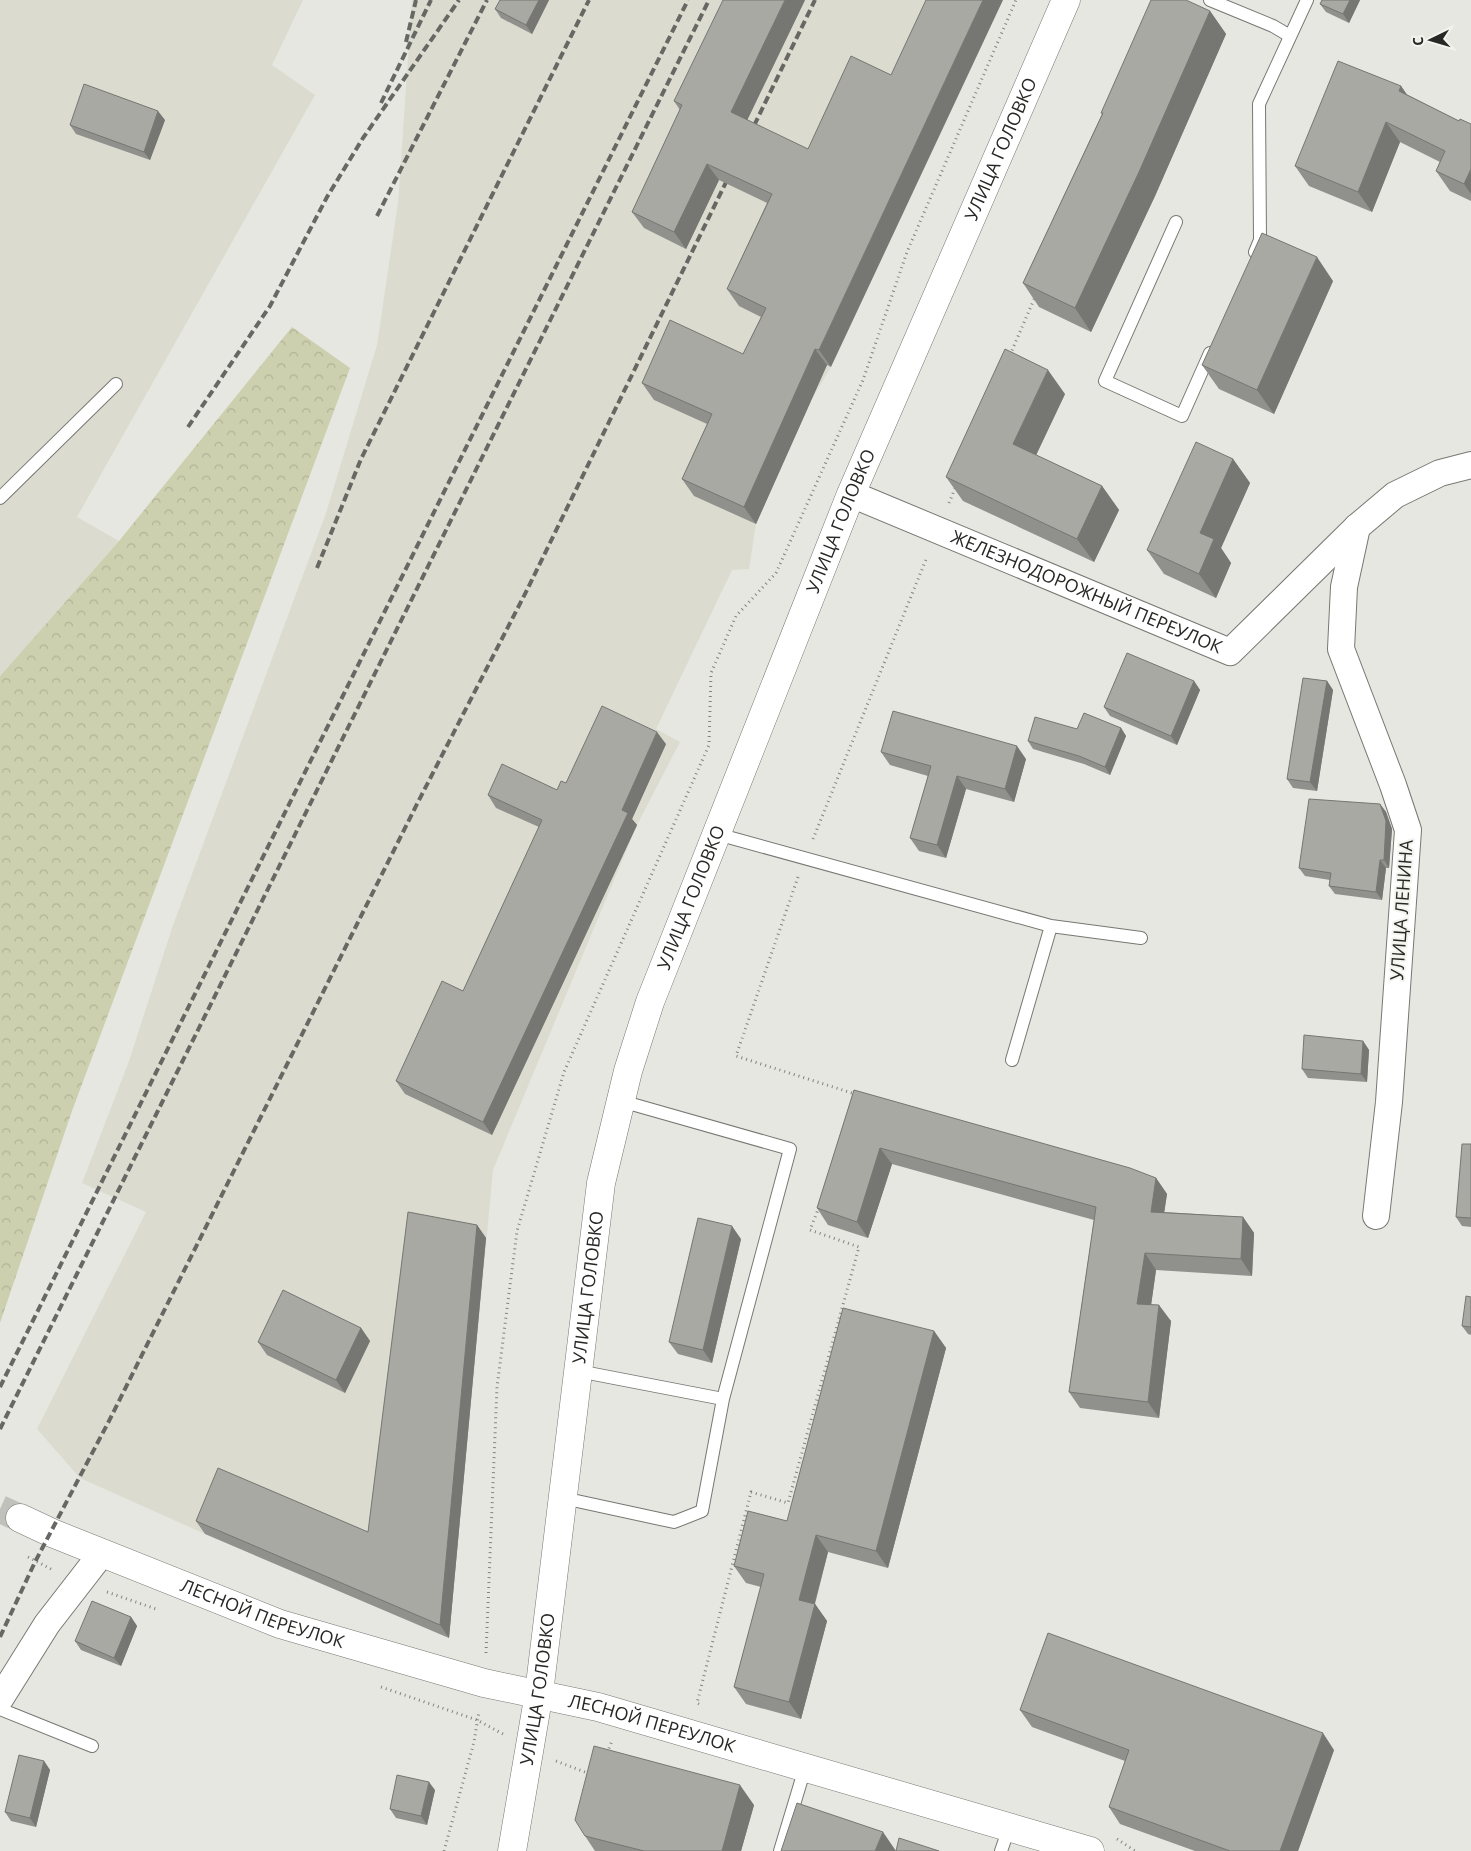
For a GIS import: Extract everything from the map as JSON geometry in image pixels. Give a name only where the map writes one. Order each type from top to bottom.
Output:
[{"type":"main road","name":"УЛИЦА ГОЛОВКО","points":[[512,1851],[539,1693],[601,1183],[628,1071],[650,1002],[851,494],[1066,0]]},
{"type":"main road","name":"ЛЕСНОЙ ПЕРЕУЛОК","points":[[20,1518],[102,1554],[280,1624],[484,1683],[539,1693],[598,1707],[805,1768],[1005,1840],[1090,1851]]},
{"type":"street","name":"ЖЕЛЕЗНОДОРОЖНЫЙ ПЕРЕУЛОК","points":[[851,494],[1230,652],[1356,527],[1395,495],[1440,473],[1471,465]]},
{"type":"street","name":"УЛИЦА ЛЕНИНА","points":[[1356,527],[1344,587],[1340,648],[1394,785],[1408,830],[1389,1102],[1376,1216]]},
{"type":"street","points":[[0,1699],[47,1624],[102,1554]]},
{"type":"lane","points":[[1210,0],[1273,26],[1290,36]]},
{"type":"lane","points":[[1248,266],[1260,240],[1259,104],[1306,0]]},
{"type":"lane","points":[[1176,222],[1105,381],[1182,416],[1214,345]]},
{"type":"lane","points":[[0,498],[116,384]]},
{"type":"lane","points":[[717,834],[1051,926],[1141,938]]},
{"type":"lane","points":[[1012,1060],[1051,926]]},
{"type":"lane","points":[[562,1498],[674,1522],[702,1511],[723,1399],[790,1149],[621,1101]]},
{"type":"lane","points":[[578,1371],[723,1399]]},
{"type":"lane","points":[[0,1709],[92,1746]]},
{"type":"lane","points":[[780,1851],[805,1768]]},
{"type":"path","points":[[1008,360],[1039,288]]},
{"type":"path","points":[[862,1096],[736,1056],[805,859],[960,477]]},
{"type":"path","points":[[704,1738],[697,1703],[751,1492],[788,1503],[859,1247],[810,1230],[820,1204]]},
{"type":"path","points":[[444,1851],[474,1742],[484,1683],[490,1583]]},
{"type":"path","points":[[697,1703],[706,1706]]},
{"type":"path","points":[[1112,1835],[1135,1851]]},
{"type":"shaded area","points":[[0,0],[303,0],[272,65],[315,95],[77,517],[119,541],[0,676]]},
{"type":"shaded area","points":[[412,0],[948,0],[903,92],[820,165],[751,195],[784,211],[778,324],[771,339],[831,367],[813,397],[654,400],[723,431],[756,524],[749,569],[732,570],[656,729],[680,742],[637,825],[493,1170],[449,1638],[205,1534],[80,1478],[37,1429],[146,1212],[82,1183],[129,1061],[172,928],[326,513],[377,345],[398,203]]},
{"type":"green space","points":[[292,327],[350,368],[72,1111],[0,1323],[0,676],[119,541]]},
{"type":"building","points":[[500,0],[539,0],[526,25],[495,9]]},
{"type":"building","points":[[723,0],[785,0],[731,112],[808,149],[851,56],[891,75],[926,0],[983,0],[819,350],[815,349],[744,507],[682,479],[712,414],[642,383],[670,320],[743,354],[766,308],[727,289],[772,194],[707,164],[674,232],[632,212],[682,105],[674,101]]},
{"type":"building","points":[[1151,0],[1186,0],[1210,11],[1139,172],[1075,308],[1023,283],[1103,113],[1101,113]]},
{"type":"building","points":[[1322,0],[1350,0],[1343,14],[1320,4]]},
{"type":"building","points":[[1338,61],[1401,86],[1399,91],[1459,121],[1460,119],[1471,124],[1471,169],[1464,184],[1436,171],[1445,151],[1386,122],[1358,192],[1295,166]]},
{"type":"building","points":[[84,84],[158,111],[144,152],[70,125]]},
{"type":"building","points":[[1262,233],[1317,257],[1257,390],[1202,365]]},
{"type":"building","points":[[1005,349],[1048,370],[1013,444],[1102,486],[1077,539],[946,477]]},
{"type":"building","points":[[1196,442],[1233,459],[1200,533],[1214,539],[1199,574],[1147,550]]},
{"type":"building","points":[[1127,653],[1194,681],[1171,736],[1104,707]]},
{"type":"building","points":[[1303,678],[1327,681],[1310,782],[1287,779]]},
{"type":"building","points":[[602,706],[657,732],[622,810],[628,813],[483,1122],[396,1081],[442,981],[463,991],[542,820],[488,795],[502,764],[557,790],[561,781],[566,783]]},
{"type":"building","points":[[893,711],[1017,746],[1005,789],[957,776],[937,845],[910,838],[931,766],[881,752]]},
{"type":"building","points":[[1084,713],[1121,728],[1105,767],[1079,756],[1028,741],[1035,717],[1077,729]]},
{"type":"building","points":[[1309,799],[1380,804],[1386,821],[1384,860],[1380,860],[1376,892],[1329,886],[1331,873],[1299,868]]},
{"type":"building","points":[[1304,1035],[1363,1041],[1361,1074],[1302,1069]]},
{"type":"building","points":[[854,1090],[1130,1168],[1156,1178],[1151,1212],[1243,1217],[1241,1259],[1145,1253],[1137,1304],[1159,1305],[1148,1402],[1069,1392],[1096,1207],[880,1148],[857,1222],[817,1208]]},
{"type":"building","points":[[1462,1144],[1471,1144],[1471,1218],[1456,1217]]},
{"type":"building","points":[[408,1212],[477,1225],[440,1625],[196,1521],[218,1468],[368,1532]]},
{"type":"building","points":[[698,1218],[732,1226],[703,1350],[669,1342]]},
{"type":"building","points":[[283,1290],[361,1328],[336,1380],[258,1342]]},
{"type":"building","points":[[1466,1296],[1471,1297],[1471,1327],[1462,1326]]},
{"type":"building","points":[[843,1308],[934,1331],[876,1551],[816,1535],[799,1600],[815,1604],[789,1702],[734,1687],[764,1574],[734,1566],[748,1511],[787,1521]]},
{"type":"building","points":[[92,1601],[131,1617],[114,1658],[75,1641]]},
{"type":"building","points":[[1048,1633],[1323,1733],[1280,1851],[1230,1851],[1109,1807],[1129,1750],[1020,1710]]},
{"type":"building","points":[[594,1746],[740,1785],[722,1851],[644,1851],[585,1836],[575,1820]]},
{"type":"building","points":[[19,1755],[44,1761],[30,1818],[5,1812]]},
{"type":"building","points":[[397,1775],[429,1782],[421,1816],[390,1809]]},
{"type":"building","points":[[797,1803],[883,1832],[875,1851],[781,1851]]},
{"type":"building","points":[[899,1838],[939,1851],[896,1851]]},
{"type":"tunnel","points":[[0,1509],[20,1518]]},
{"type":"railway","points":[[406,42],[416,0]]},
{"type":"railway","points":[[381,103],[431,0]]},
{"type":"railway","points":[[188,427],[270,306],[327,197],[363,138],[459,0]]},
{"type":"railway","points":[[377,216],[487,0]]},
{"type":"railway","points":[[317,568],[361,459],[589,0]]},
{"type":"railway","points":[[0,1387],[688,0]]},
{"type":"railway","points":[[0,1429],[709,0]]},
{"type":"railway","points":[[749,136],[815,0]]},
{"type":"railway","points":[[0,1637],[35,1562],[109,1421],[418,802],[527,590],[731,172]]}]
